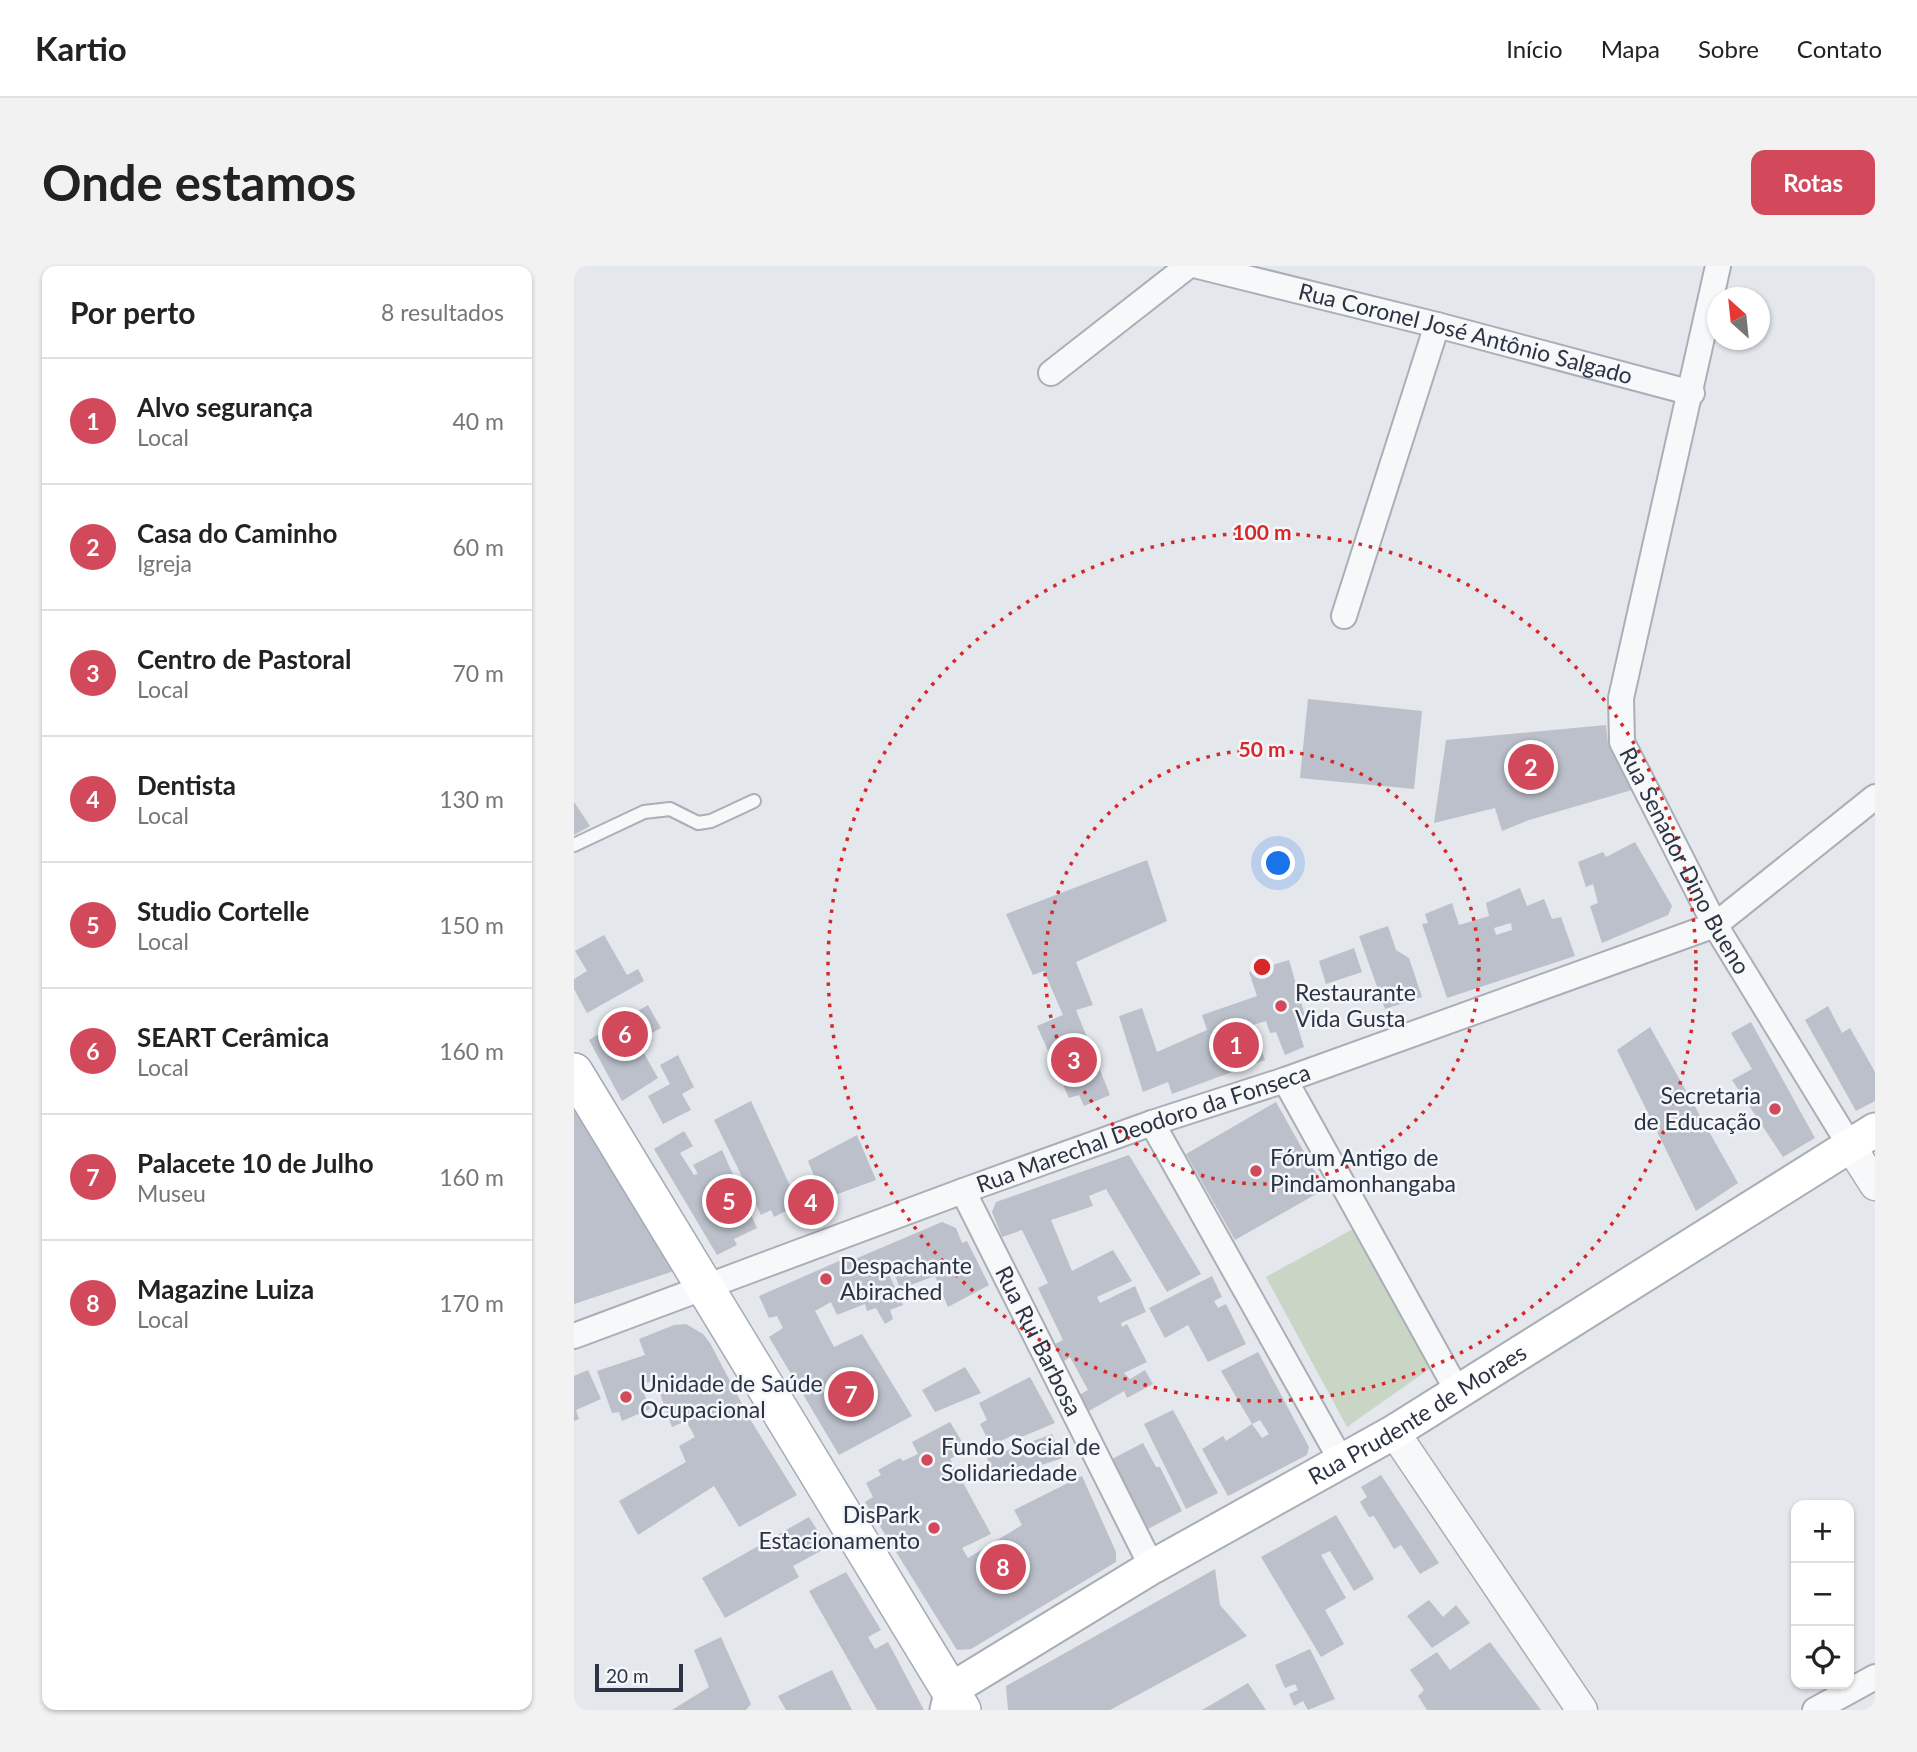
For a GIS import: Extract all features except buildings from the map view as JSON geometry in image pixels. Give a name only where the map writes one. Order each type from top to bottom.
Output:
[{"type":"main road","points":[[574,1072],[706,1284],[954,1703]]},
{"type":"main road","name":"Rua Prudente de Moraes","points":[[954,1703],[1152,1567],[1394,1432],[1862,1137]]},
{"type":"street","points":[[1051,373],[1188,266]]},
{"type":"street","name":"Rua Coronel José Antônio Salgado","points":[[1198,266],[1437,324],[1692,393]]},
{"type":"street","name":"Rua Senador Dino Bueno","points":[[1718,266],[1692,393],[1621,698],[1622,742],[1715,925],[1862,1137]]},
{"type":"street","points":[[1344,616],[1437,324]]},
{"type":"street","name":"Rua Marechal Deodoro da Fonseca","points":[[574,1336],[706,1284],[963,1191],[1152,1123],[1285,1080],[1715,925],[1875,797]]},
{"type":"street","points":[[1285,1080],[1458,1392]]},
{"type":"street","points":[[1152,1123],[1342,1462]]},
{"type":"street","points":[[1862,1137],[1875,1185]]},
{"type":"street","name":"Rua Rui Barbosa","points":[[963,1191],[1152,1567]]},
{"type":"street","points":[[1394,1432],[1581,1710]]},
{"type":"street","points":[[1815,1710],[1875,1677]]},
{"type":"lane","points":[[574,845],[644,812],[670,809],[698,823],[711,821],[754,802]]},
{"type":"green space","points":[[1353,1229],[1432,1367],[1347,1427],[1266,1277]]},
{"type":"place","name":"Casa do Caminho","points":[[1531,767]]},
{"type":"place","name":"Restaurante Vida Gusta","points":[[1281,1006]]},
{"type":"place","name":"SEART Cerâmica","points":[[625,1034]]},
{"type":"place","name":"Alvo segurança","points":[[1236,1045]]},
{"type":"place","name":"Centro de Pastoral","points":[[1074,1060]]},
{"type":"place","name":"Secretaria de Educação","points":[[1775,1109]]},
{"type":"place","name":"Fórum Antigo de Pindamonhangaba","points":[[1256,1171]]},
{"type":"place","name":"Studio Cortelle","points":[[729,1201]]},
{"type":"place","name":"Dentista","points":[[811,1202]]},
{"type":"place","name":"Despachante Abirached","points":[[826,1279]]},
{"type":"place","name":"Palacete 10 de Julho","points":[[851,1394]]},
{"type":"place","name":"Unidade de Saúde Ocupacional","points":[[626,1397]]},
{"type":"place","name":"Fundo Social de Solidariedade","points":[[927,1460]]},
{"type":"place","name":"DisPark Estacionamento","points":[[934,1528]]},
{"type":"place","name":"Magazine Luiza","points":[[1003,1567]]}]
